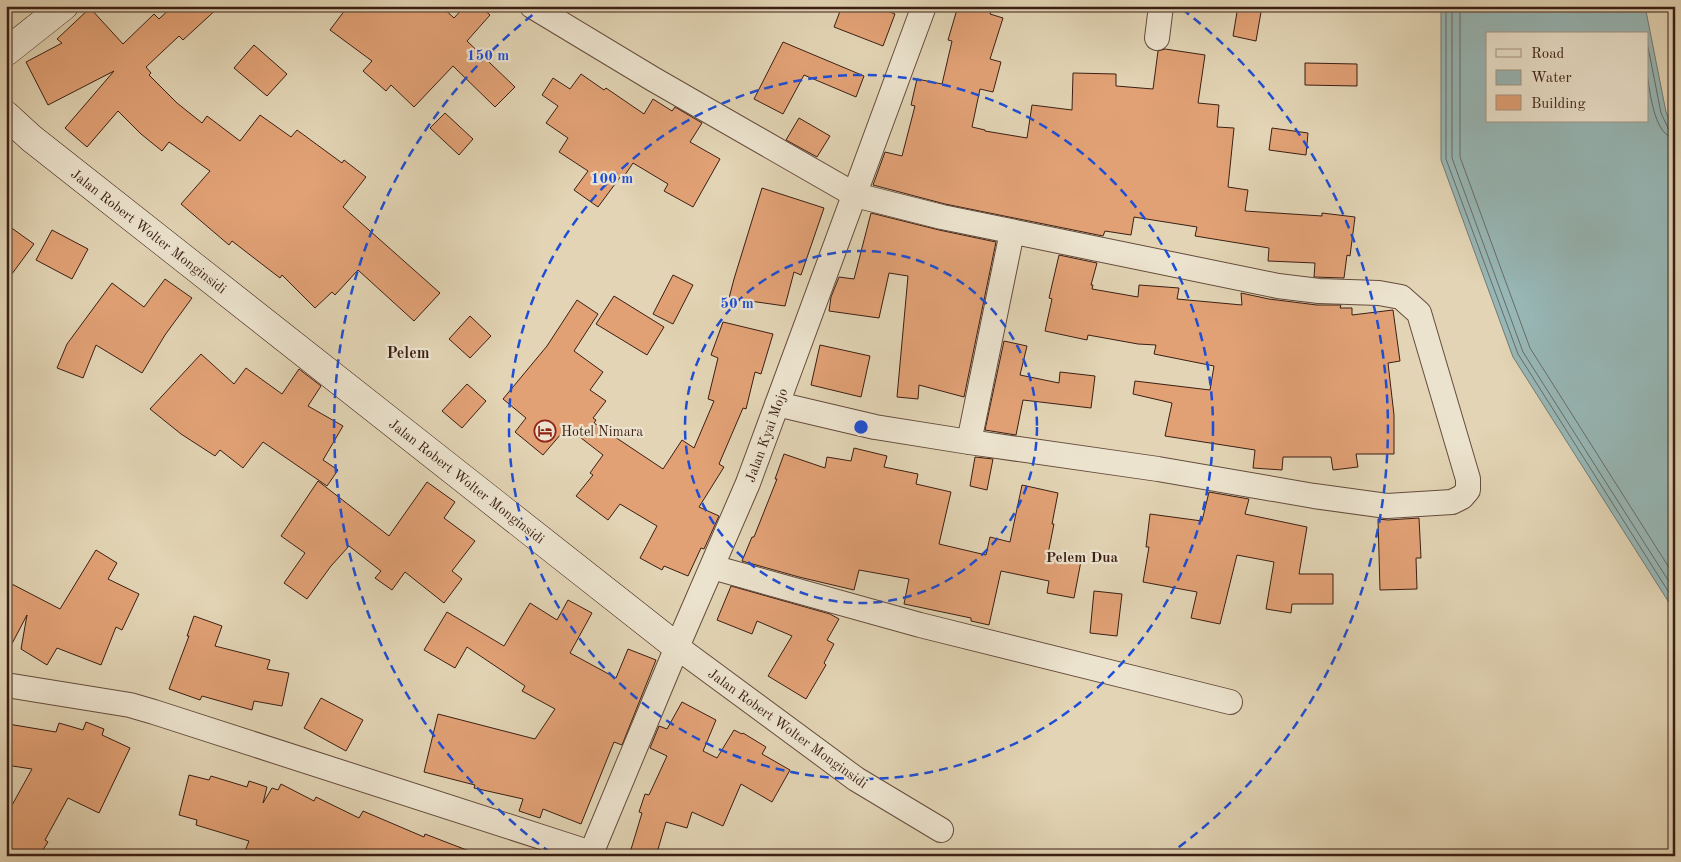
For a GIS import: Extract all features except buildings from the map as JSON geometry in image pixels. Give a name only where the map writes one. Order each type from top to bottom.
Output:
[{"type":"street","points":[[6,52],[64,6]]},
{"type":"street","points":[[532,6],[653,79],[855,195],[942,217],[1278,286],[1318,291],[1379,293],[1401,297],[1419,313],[1468,479],[1468,490],[1462,497],[1452,502],[1387,506],[1314,496],[1167,470],[969,442],[875,426],[778,404]]},
{"type":"street","name":"Jalan Kyai Mojo","points":[[590,854],[748,484],[924,6]]},
{"type":"street","points":[[1157,38],[1161,6]]},
{"type":"street","name":"Jalan Robert Wolter Monginsidi","points":[[6,115],[31,138],[677,647],[856,779],[941,830]]},
{"type":"street","points":[[969,442],[1012,232]]},
{"type":"street","points":[[712,567],[920,625],[1230,702]]},
{"type":"street","points":[[6,685],[130,705],[590,854]]},
{"type":"water","points":[[1441,6],[1645,6],[1666,112],[1675,132],[1675,612],[1513,357],[1441,160]]},
{"type":"place","name":"Hotel Nimara","points":[[545,431]]},
{"type":"district","name":"Pelem","points":[[408,352]]},
{"type":"district","name":"Pelem Dua","points":[[1082,557]]}]
